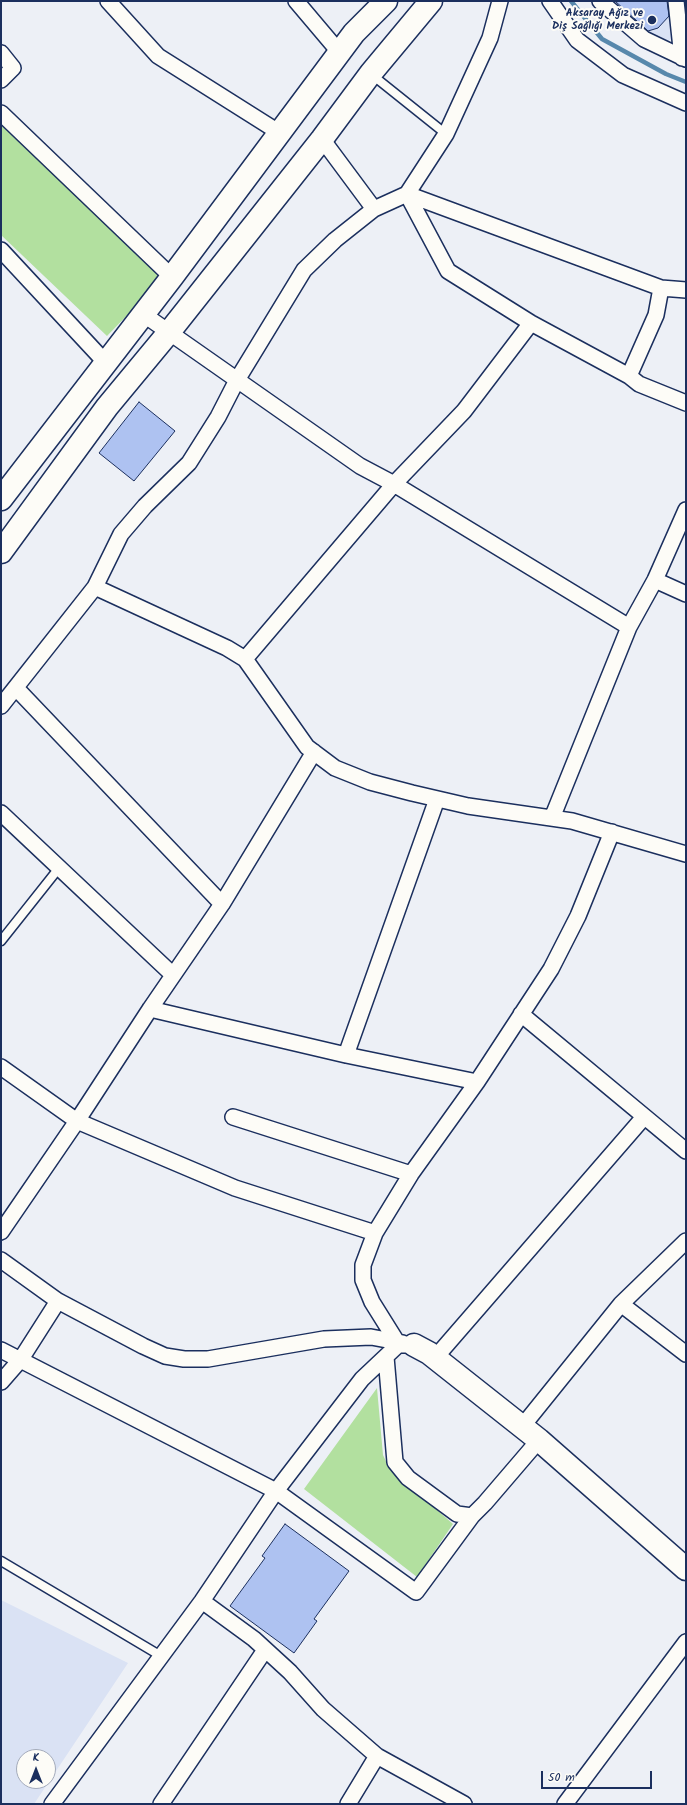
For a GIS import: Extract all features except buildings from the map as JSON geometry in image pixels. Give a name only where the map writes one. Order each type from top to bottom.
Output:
[{"type":"main road","points":[[5,486],[106,363],[354,33],[386,1]]},
{"type":"main road","points":[[1,552],[107,407],[170,331],[322,139],[371,73],[431,1]]},
{"type":"main road","points":[[406,1343],[435,1358],[521,1428],[539,1440],[686,1569]]},
{"type":"street","points":[[108,1],[158,56],[280,133]]},
{"type":"street","points":[[296,1],[340,53]]},
{"type":"street","points":[[1,706],[95,587],[120,534],[145,506],[189,463],[218,417],[237,380],[304,270],[335,240],[374,209],[407,194],[446,134],[490,38],[500,1]]},
{"type":"street","points":[[550,1],[578,40],[623,75],[686,103]]},
{"type":"street","points":[[600,1],[644,39],[684,58]]},
{"type":"street","points":[[676,1],[684,58]]},
{"type":"street","points":[[1,53],[13,68],[1,80]]},
{"type":"street","points":[[1,113],[172,277]]},
{"type":"street","points":[[322,139],[374,209]]},
{"type":"street","points":[[407,194],[661,288],[686,290]]},
{"type":"street","points":[[407,194],[448,271],[531,322],[629,376],[640,384],[686,403]]},
{"type":"street","points":[[1,250],[106,363]]},
{"type":"street","points":[[629,376],[656,315],[661,288]]},
{"type":"street","points":[[143,314],[170,331],[360,466],[394,484],[629,626]]},
{"type":"street","points":[[246,660],[394,484],[464,411],[531,322]]},
{"type":"street","points":[[552,818],[629,626],[655,580],[686,510]]},
{"type":"street","points":[[655,580],[686,594]]},
{"type":"street","points":[[95,587],[227,648],[246,660],[307,747],[335,768],[370,782],[437,799],[468,806],[552,818],[612,832],[686,854]]},
{"type":"street","points":[[16,688],[222,904]]},
{"type":"street","points":[[1,1232],[77,1122],[150,1009],[222,904],[314,752]]},
{"type":"street","points":[[346,1055],[437,799]]},
{"type":"street","points":[[1,813],[173,975]]},
{"type":"street","points":[[406,1343],[372,1302],[363,1280],[363,1265],[375,1234],[412,1174],[477,1082],[551,969],[578,916],[612,832]]},
{"type":"street","points":[[150,1009],[346,1055],[477,1082]]},
{"type":"street","points":[[521,1014],[686,1151]]},
{"type":"street","points":[[1,1067],[77,1122],[235,1188],[375,1234]]},
{"type":"street","points":[[435,1358],[644,1116]]},
{"type":"street","points":[[233,1117],[412,1174]]},
{"type":"street","points":[[521,1428],[621,1304],[686,1241]]},
{"type":"street","points":[[1,1260],[58,1301],[165,1356],[184,1359],[208,1360],[324,1339],[371,1337],[406,1343]]},
{"type":"street","points":[[1,1382],[21,1360],[58,1301]]},
{"type":"street","points":[[621,1304],[686,1354]]},
{"type":"street","points":[[54,1803],[202,1601],[276,1491],[362,1379],[398,1345],[406,1343]]},
{"type":"street","points":[[1,1350],[276,1491],[416,1592],[472,1516],[485,1504],[539,1440]]},
{"type":"street","points":[[386,1357],[395,1462],[408,1478],[457,1514],[472,1516]]},
{"type":"street","points":[[202,1601],[254,1639],[290,1672],[323,1709],[377,1756],[464,1804]]},
{"type":"street","points":[[565,1804],[686,1642]]},
{"type":"street","points":[[161,1804],[265,1650]]},
{"type":"street","points":[[348,1804],[377,1756]]},
{"type":"lane","points":[[371,73],[446,134]]},
{"type":"lane","points":[[1,941],[59,868]]},
{"type":"lane","points":[[1,1561],[161,1656]]},
{"type":"shaded area","name":"Aksaray Ağız ve Diş Sağlığı Merkezi","points":[[606,1],[670,1],[674,38],[664,43]]},
{"type":"shaded area","points":[[1,1600],[128,1663],[56,1771],[56,1749],[16,1749],[16,1789],[44,1789],[34,1804],[1,1804]]},
{"type":"green space","points":[[1,125],[163,278],[107,336],[1,235]]},
{"type":"green space","points":[[377,1388],[383,1455],[389,1468],[453,1524],[417,1577],[304,1489]]},
{"type":"waterway","points":[[571,1],[602,39],[666,74],[686,82]]},
{"type":"place","name":"Aksaray Ağız ve Diş Sağlığı Merkezi","points":[[652,20]]}]
